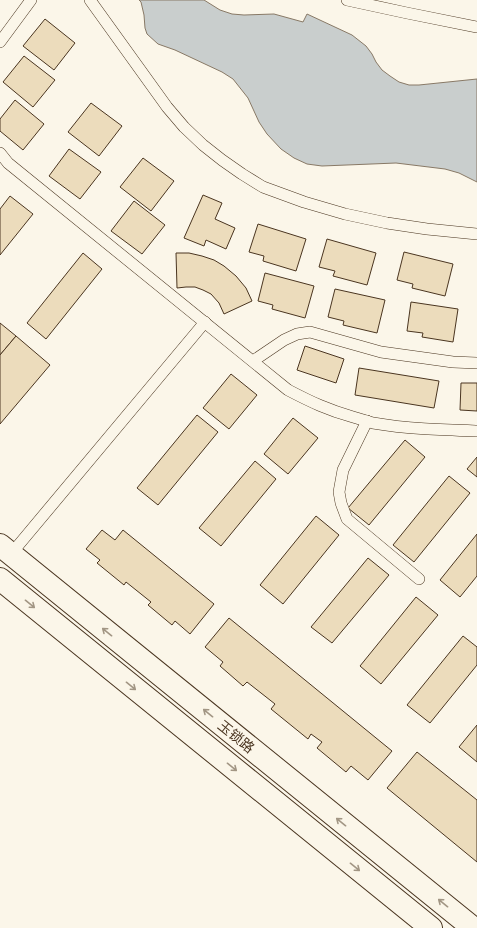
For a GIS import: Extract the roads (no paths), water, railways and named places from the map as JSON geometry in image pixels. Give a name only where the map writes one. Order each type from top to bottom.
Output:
[{"type":"street","name":"玉锁路","points":[[5,550],[473,928]]},
{"type":"street","name":"玉锁路","points":[[0,579],[431,928]]},
{"type":"lane","points":[[0,42],[31,0]]},
{"type":"lane","points":[[90,0],[166,107],[184,127],[222,160],[263,187],[304,202],[345,214],[387,223],[477,234]]},
{"type":"lane","points":[[347,0],[406,14],[477,27]]},
{"type":"lane","points":[[0,153],[8,162],[288,390],[331,411],[366,421],[392,426],[477,432]]},
{"type":"lane","points":[[5,550],[205,322]]},
{"type":"lane","points":[[253,361],[284,340],[297,334],[310,332],[381,352],[453,362],[477,363]]},
{"type":"lane","points":[[366,421],[343,470],[340,481],[340,503],[347,519],[419,579]]}]
